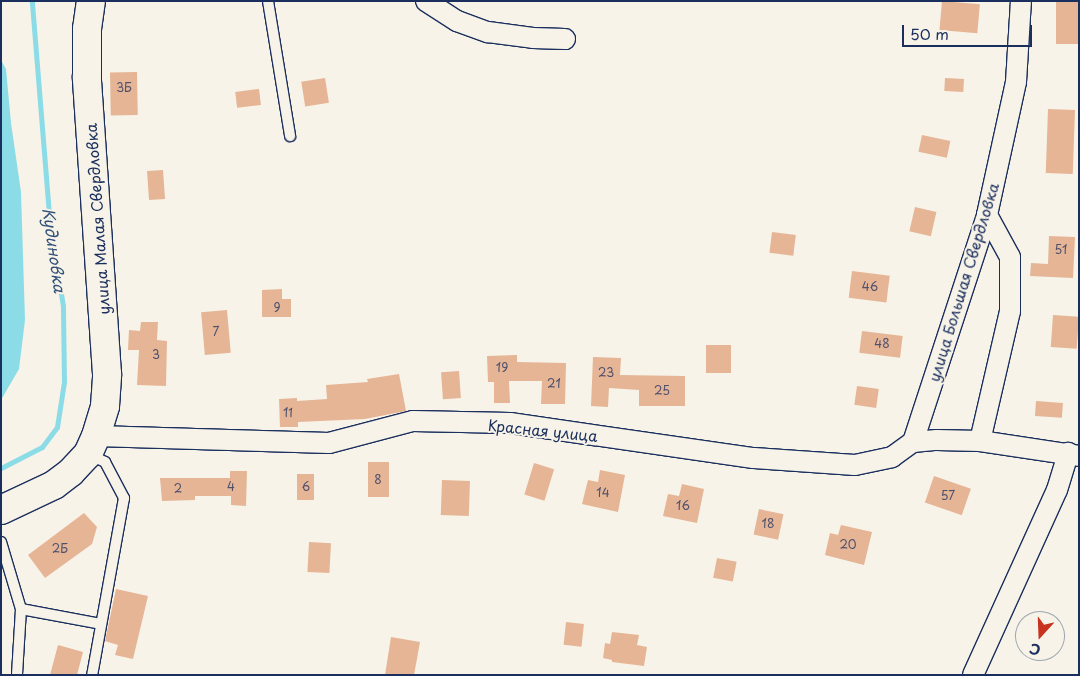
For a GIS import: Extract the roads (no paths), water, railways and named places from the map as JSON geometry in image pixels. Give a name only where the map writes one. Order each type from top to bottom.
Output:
[{"type":"main road","name":"улица Малая Свердловка","points":[[91,1],[88,29],[87,76],[107,374],[105,406],[92,445]]},
{"type":"main road","points":[[1,510],[54,485],[71,472],[92,445]]},
{"type":"street","points":[[426,1],[457,21],[488,32],[533,38],[565,39]]},
{"type":"street","name":"улица Большая Свердловка","points":[[913,442],[987,215],[1016,82],[1021,1]]},
{"type":"street","points":[[980,441],[1010,311],[1010,257],[987,215]]},
{"type":"street","name":"Красная улица","points":[[92,445],[329,443],[413,422],[510,423],[754,458],[855,465],[892,457],[913,442]]},
{"type":"street","points":[[913,442],[980,441],[1074,455],[1056,490],[973,675]]},
{"type":"lane","points":[[268,1],[290,136]]},
{"type":"lane","points":[[92,445],[105,462],[124,498],[92,675]]},
{"type":"lane","points":[[1,542],[21,609],[17,675]]},
{"type":"lane","points":[[21,609],[102,624]]},
{"type":"water","points":[[1,60],[6,69],[11,123],[21,192],[25,320],[19,369],[1,400]]},
{"type":"waterway","name":"Кудиновка","points":[[1,468],[42,447],[57,427],[64,382],[63,306],[50,227],[32,1]]}]
